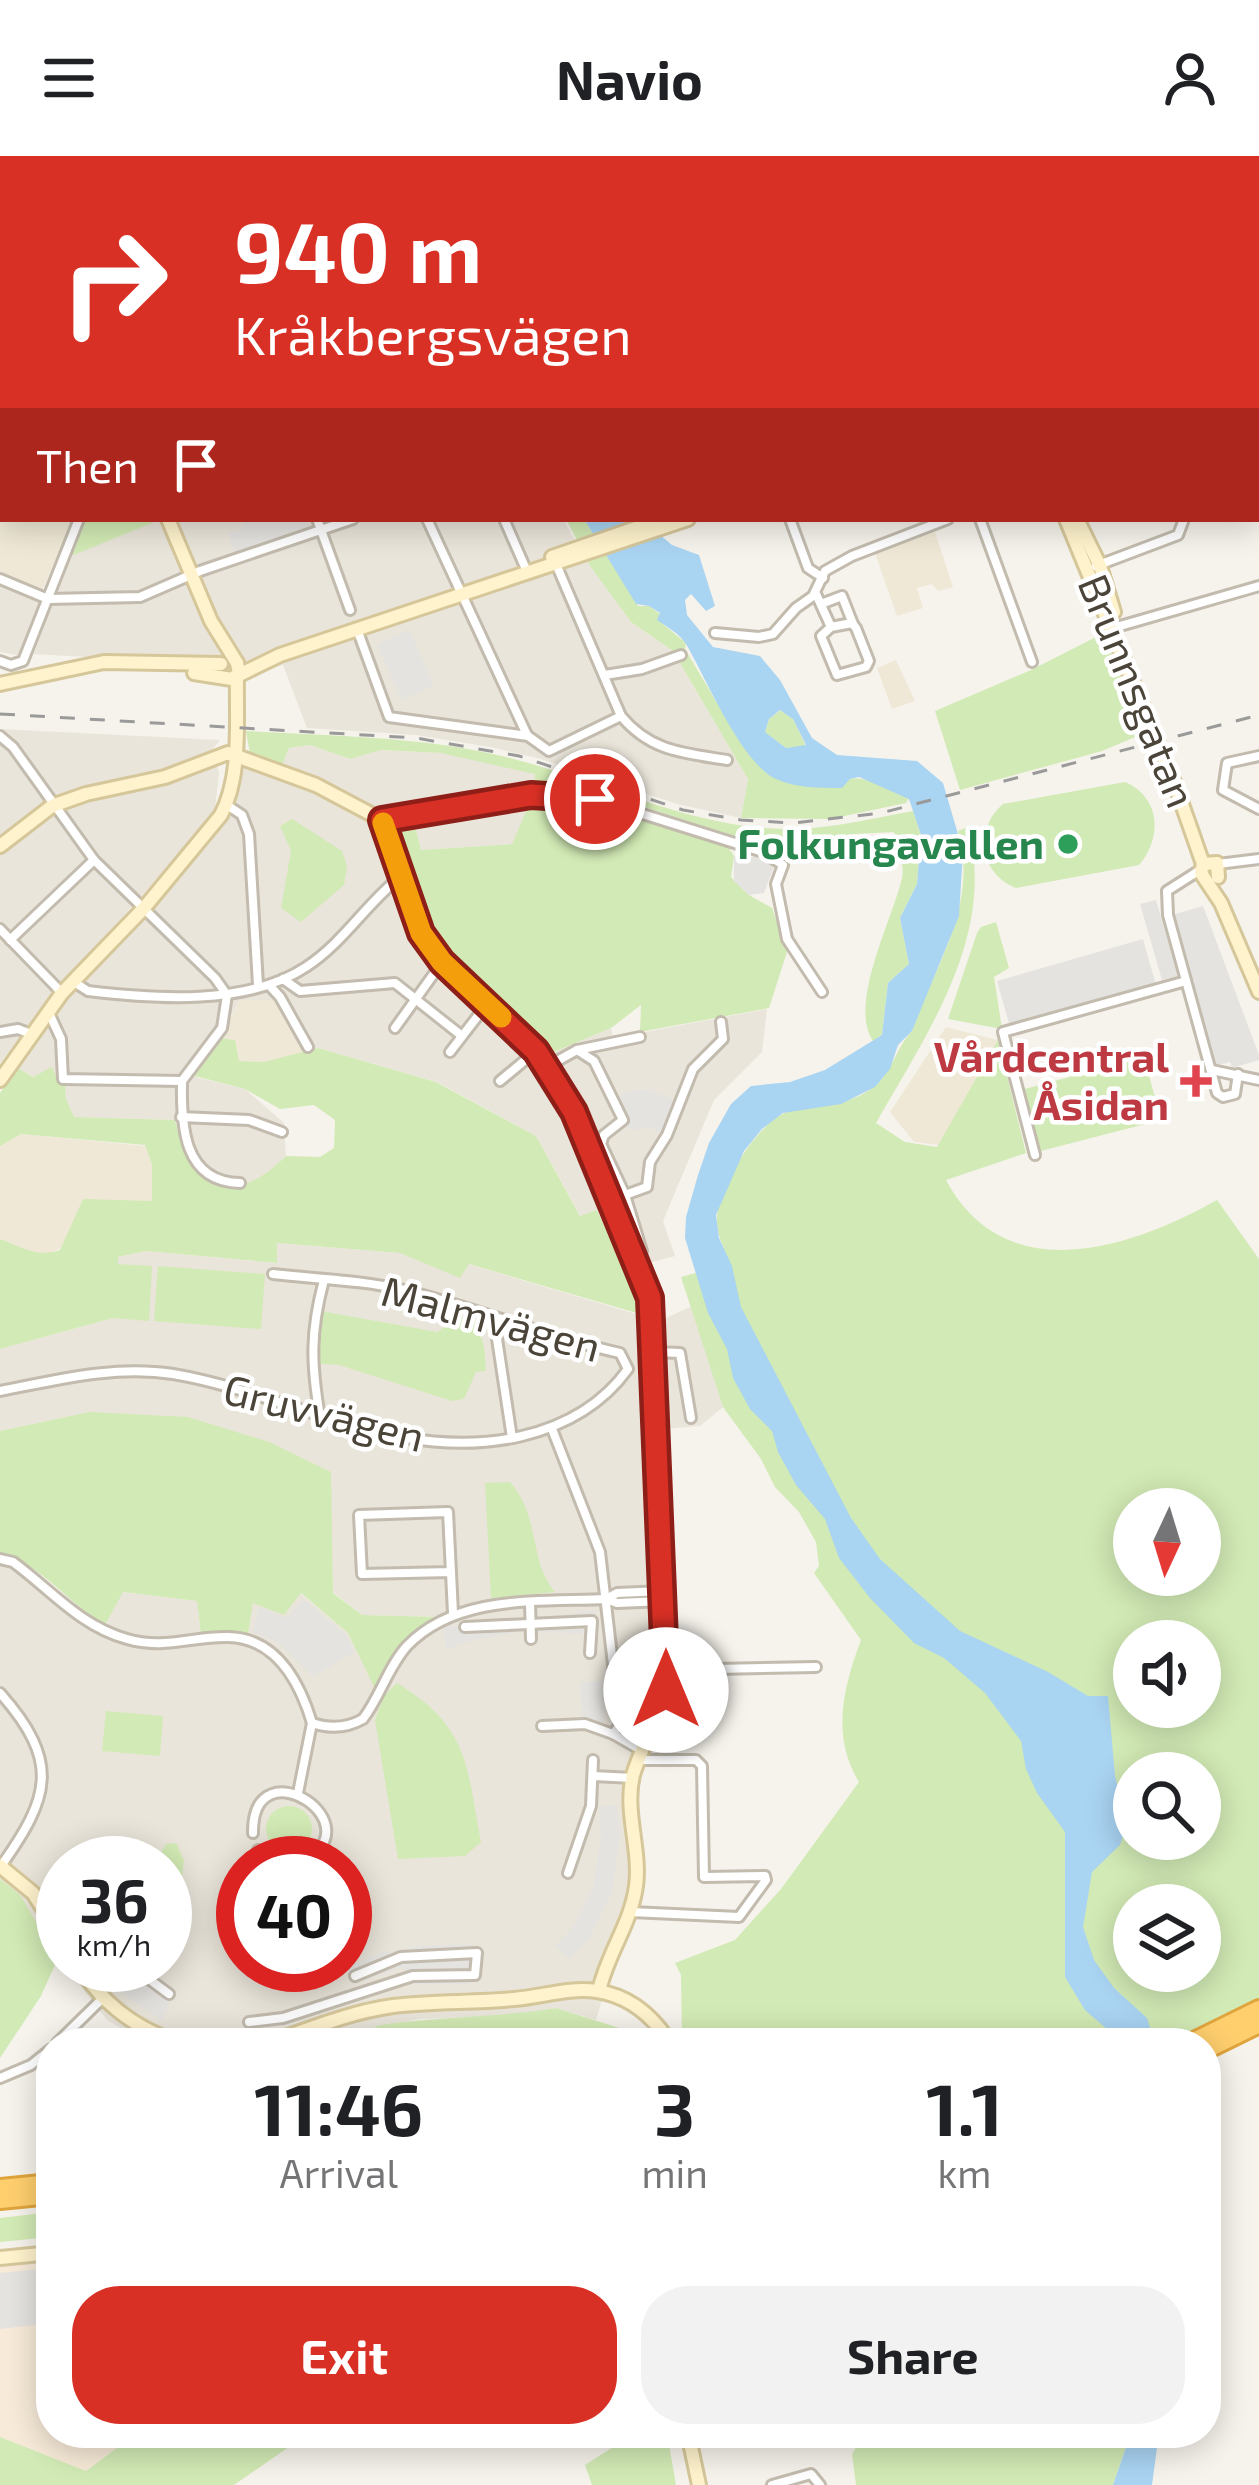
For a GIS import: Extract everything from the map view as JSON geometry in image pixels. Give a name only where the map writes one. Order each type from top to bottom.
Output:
[{"type":"highway","points":[[1220,2028],[1259,2009]]},
{"type":"highway","points":[[1221,2043],[1259,2024]]},
{"type":"highway","points":[[0,2188],[36,2184]]},
{"type":"highway","points":[[0,2200],[36,2196]]},
{"type":"street","points":[[0,661],[19,664],[31,645],[78,522]]},
{"type":"street","points":[[0,1080],[48,1010],[202,842],[226,805],[231,753],[229,670],[169,522]]},
{"type":"street","points":[[318,522],[350,610]]},
{"type":"street","points":[[0,579],[48,599],[140,597],[344,522]]},
{"type":"street","points":[[428,522],[527,736]]},
{"type":"street","points":[[505,522],[525,566]]},
{"type":"street","points":[[0,684],[73,669],[229,670],[666,522]]},
{"type":"street","points":[[791,522],[808,568],[823,578]]},
{"type":"street","points":[[715,633],[773,634],[816,592],[825,572],[852,556],[940,522]]},
{"type":"street","points":[[981,522],[1032,662]]},
{"type":"street","name":"Brunnsgatan","points":[[1068,522],[1092,564]]},
{"type":"street","name":"Brunnsgatan","points":[[1078,522],[1257,988]]},
{"type":"street","points":[[1092,564],[1178,535],[1183,522]]},
{"type":"street","points":[[462,593],[525,566],[555,561]]},
{"type":"street","points":[[555,561],[621,716],[638,736],[667,751],[727,760]]},
{"type":"street","points":[[1116,627],[1259,586]]},
{"type":"street","points":[[816,592],[831,627]]},
{"type":"street","points":[[821,604],[842,596],[869,661],[866,667],[837,675],[821,636],[831,627],[854,625]]},
{"type":"street","points":[[358,629],[389,717],[527,736],[549,751],[621,716]]},
{"type":"street","points":[[605,675],[682,655]]},
{"type":"street","points":[[2,736],[94,860],[227,995]]},
{"type":"street","points":[[0,847],[52,806],[165,777],[231,753],[316,785],[382,820],[531,795],[595,799],[763,852],[784,869],[776,884],[787,939],[822,992]]},
{"type":"street","points":[[1259,756],[1227,763],[1223,790],[1259,809]]},
{"type":"street","points":[[226,805],[242,814],[249,834],[263,985],[280,997],[308,1047]]},
{"type":"street","points":[[382,820],[421,933],[442,962],[536,1051],[574,1112],[650,1298],[667,1670],[664,1701],[633,1778],[637,1878],[631,1912],[611,1949],[599,1991]]},
{"type":"street","points":[[1238,1074],[1235,1094],[1223,1097],[1217,1093],[1166,901],[1174,885],[1259,859]]},
{"type":"street","points":[[10,940],[94,860]]},
{"type":"street","points":[[74,982],[88,991],[129,996],[227,995],[283,979],[306,968],[337,942],[400,877]]},
{"type":"street","points":[[0,929],[62,994]]},
{"type":"street","points":[[395,1028],[442,962]]},
{"type":"street","points":[[283,979],[300,991],[394,983],[462,1036]]},
{"type":"street","points":[[1035,1155],[1003,1032],[1186,981]]},
{"type":"street","points":[[227,995],[221,1028],[182,1082],[181,1117],[190,1155],[211,1176],[240,1183]]},
{"type":"street","points":[[450,1052],[488,1003]]},
{"type":"street","points":[[48,1010],[62,1039],[63,1079],[182,1082]]},
{"type":"street","points":[[625,1195],[646,1186],[650,1162],[667,1135],[693,1069],[723,1039],[721,1022]]},
{"type":"street","points":[[0,1032],[18,1029],[31,1034]]},
{"type":"street","points":[[548,1066],[577,1050],[640,1037]]},
{"type":"street","points":[[577,1050],[594,1061],[623,1120],[604,1135],[601,1144],[625,1195],[642,1251]]},
{"type":"street","points":[[500,1081],[536,1051]]},
{"type":"street","points":[[1212,1070],[1259,1080]]},
{"type":"street","points":[[181,1117],[249,1120],[282,1132]]},
{"type":"street","name":"Malmvägen","points":[[273,1274],[396,1288],[620,1353],[628,1369]]},
{"type":"street","points":[[320,1417],[310,1348],[324,1280]]},
{"type":"street","points":[[494,1319],[512,1438]]},
{"type":"street","points":[[654,1352],[680,1353],[691,1418]]},
{"type":"street","name":"Gruvvägen","points":[[0,1391],[92,1373],[142,1370],[178,1375],[414,1441],[469,1445],[552,1429],[586,1410],[628,1369]]},
{"type":"street","points":[[552,1429],[600,1552],[620,1726],[614,1734]]},
{"type":"street","points":[[451,1572],[362,1574],[359,1515],[448,1512],[451,1572],[453,1613]]},
{"type":"street","points":[[0,1559],[13,1562],[70,1610],[112,1634],[176,1644],[228,1637],[260,1646],[298,1682],[312,1723],[298,1793]]},
{"type":"street","points":[[312,1723],[338,1727],[363,1719],[404,1648],[453,1613],[530,1603],[606,1599],[617,1603],[664,1596]]},
{"type":"street","points":[[530,1603],[531,1639]]},
{"type":"street","points":[[465,1628],[592,1621],[590,1654]]},
{"type":"street","points":[[667,1670],[816,1667]]},
{"type":"street","points":[[0,1694],[28,1729],[42,1775],[36,1814],[0,1866],[36,1898]]},
{"type":"street","points":[[542,1726],[577,1723],[614,1734],[641,1755],[696,1760],[702,1766],[704,1877],[765,1876],[739,1917],[631,1912]]},
{"type":"street","points":[[568,1873],[584,1836],[593,1760]]},
{"type":"street","points":[[593,1776],[633,1778]]},
{"type":"street","points":[[253,1833],[256,1811],[264,1801],[286,1792],[298,1793],[317,1807],[325,1829],[322,1836]]},
{"type":"street","points":[[372,1969],[401,1957],[477,1953],[476,1975],[413,1976],[372,1989]]},
{"type":"street","points":[[314,2028],[368,2010],[599,1991],[642,2011],[657,2028]]},
{"type":"street","points":[[99,1992],[143,2028]]},
{"type":"street","points":[[249,2022],[283,2018],[364,1992],[368,2010]]},
{"type":"street","points":[[73,2028],[104,1998]]},
{"type":"street","points":[[0,2078],[36,2061]]},
{"type":"street","points":[[0,2258],[36,2254]]},
{"type":"street","points":[[691,2448],[699,2485]]},
{"type":"street","points":[[772,2485],[805,2474],[820,2485]]},
{"type":"shaded area","points":[[0,522],[72,522],[42,591],[0,574]]},
{"type":"shaded area","points":[[82,522],[565,522],[631,622],[673,651],[748,779],[741,818],[677,804],[490,747],[416,735],[307,728],[283,665],[247,676],[239,656],[189,663],[34,654]]},
{"type":"shaded area","points":[[243,522],[308,522],[309,526],[234,553],[228,533],[244,528]]},
{"type":"shaded area","points":[[935,532],[953,587],[939,591],[932,584],[917,588],[923,608],[897,616],[875,553]]},
{"type":"shaded area","points":[[0,583],[43,602],[22,656],[0,652]]},
{"type":"shaded area","points":[[409,630],[434,685],[401,700],[377,644]]},
{"type":"shaded area","points":[[896,660],[915,701],[892,709],[877,668]]},
{"type":"shaded area","points":[[0,729],[220,740],[212,750],[219,773],[215,809],[208,822],[60,986],[0,1063]]},
{"type":"shaded area","points":[[310,745],[350,759],[380,750],[441,753],[510,765],[536,774],[534,790],[389,813],[282,765],[289,748]]},
{"type":"shaded area","points":[[242,767],[329,797],[379,828],[416,937],[436,965],[546,1076],[604,1207],[581,1217],[536,1136],[437,1082],[318,1048],[307,1052],[276,1000],[240,1000],[196,1077],[245,1089],[284,1123],[286,1156],[262,1180],[243,1187],[210,1181],[185,1154],[175,1120],[73,1117],[65,1084],[18,1068],[64,1003],[144,920],[214,836],[239,790]]},
{"type":"shaded area","points":[[531,800],[513,844],[421,850],[413,818]]},
{"type":"shaded area","points":[[734,856],[755,857],[774,866],[764,893],[749,895],[734,881]]},
{"type":"shaded area","points":[[1156,900],[1178,976],[1162,980],[1140,904]]},
{"type":"shaded area","points":[[1203,906],[1259,1055],[1259,1060],[1232,1068],[1230,1062],[1214,1066],[1172,915]]},
{"type":"shaded area","points":[[1143,939],[1156,985],[1010,1027],[997,981]]},
{"type":"shaded area","points":[[240,1000],[277,1000],[307,1052],[264,1062],[238,1061],[234,1040],[220,1038]]},
{"type":"shaded area","points":[[767,1009],[762,1052],[714,1100],[663,1221],[675,1256],[645,1264],[580,1111],[549,1054],[611,1028],[613,1038]]},
{"type":"shaded area","points":[[946,1027],[998,1040],[939,1145],[914,1142],[890,1112]]},
{"type":"shaded area","points":[[648,1089],[673,1099],[667,1135],[650,1128],[629,1130],[613,1099]]},
{"type":"shaded area","points":[[21,1134],[146,1146],[152,1164],[152,1202],[49,1254],[36,1254],[0,1239],[0,1146]]},
{"type":"shaded area","points":[[276,1243],[400,1253],[460,1277],[468,1264],[660,1321],[692,1306],[723,1407],[700,1426],[661,1429],[673,1688],[667,1714],[638,1778],[638,1904],[612,1965],[596,2020],[556,2008],[506,2016],[419,2019],[373,2028],[121,2028],[108,2021],[85,1992],[192,1992],[192,1836],[36,1836],[36,1921],[20,1896],[0,1879],[0,1553],[28,1565],[67,1600],[105,1625],[122,1592],[197,1601],[201,1635],[248,1634],[253,1602],[300,1593],[348,1633],[375,1688],[402,1646],[437,1617],[362,1615],[333,1592],[330,1472],[89,1412],[0,1431],[0,1349],[113,1318],[118,1257],[146,1251],[276,1263]]},
{"type":"shaded area","points":[[303,1599],[347,1636],[354,1652],[313,1677],[279,1643],[253,1632],[258,1607],[287,1618]]},
{"type":"shaded area","points":[[595,1611],[597,1634],[520,1632],[446,1650],[443,1627]]},
{"type":"shaded area","points":[[603,1681],[603,1724],[582,1718],[580,1682]]},
{"type":"shaded area","points":[[617,1805],[620,1835],[612,1893],[589,1939],[569,1959],[555,1946],[573,1927],[593,1888],[601,1836],[599,1806]]},
{"type":"shaded area","points":[[428,1945],[472,1945],[471,1984],[407,1984],[403,1967],[372,1978],[372,1957]]},
{"type":"shaded area","points":[[121,1992],[174,1993],[162,2020]]},
{"type":"shaded area","points":[[36,2259],[36,2448],[117,2448],[86,2471],[0,2437],[0,2263]]},
{"type":"shaded area","points":[[36,2269],[36,2325],[0,2329],[0,2273]]},
{"type":"green space","points":[[83,522],[155,522],[71,556]]},
{"type":"green space","points":[[568,522],[586,522],[638,606],[649,606],[660,614],[658,620],[686,643],[685,649],[736,735],[850,779],[880,785],[909,798],[906,803],[830,819],[741,818],[748,779],[673,651],[631,622],[590,566]]},
{"type":"green space","points":[[1104,633],[1147,732],[1102,751],[960,790],[935,711]]},
{"type":"green space","points":[[781,710],[793,719],[806,746],[786,748],[765,732],[769,719]]},
{"type":"green space","points":[[246,731],[462,748],[531,764],[680,812],[756,827],[824,827],[913,811],[921,835],[917,884],[900,918],[909,964],[888,983],[882,1035],[873,1041],[866,1006],[874,962],[902,878],[894,832],[775,849],[629,802],[534,790],[535,774],[441,753],[381,750],[350,759],[310,745],[289,748],[282,765],[250,754]]},
{"type":"green space","name":"Folkungavallen","points":[[1125,782],[1145,797],[1154,819],[1152,842],[1139,865],[1016,888],[995,873],[984,838],[993,814],[1003,804]]},
{"type":"green space","points":[[531,800],[592,804],[728,847],[734,856],[731,877],[772,908],[787,952],[769,1008],[640,1032],[641,1005],[611,1028],[549,1054],[537,1047],[443,956],[426,931],[389,824],[413,818],[421,850],[512,844]]},
{"type":"green space","points":[[292,819],[342,851],[347,866],[344,885],[301,922],[281,908],[291,851],[280,826]]},
{"type":"green space","points":[[968,827],[973,906],[965,944],[935,1018],[876,1123],[905,1142],[937,1147],[998,1040],[1026,1153],[946,1180],[971,1214],[1001,1236],[1035,1248],[1071,1250],[1146,1233],[1217,1200],[1259,1259],[1259,2003],[1210,2028],[682,2028],[681,1975],[675,1963],[735,1940],[781,1889],[859,1782],[845,1747],[843,1712],[861,1640],[814,1573],[819,1566],[816,1542],[799,1512],[775,1487],[723,1407],[681,1277],[729,1264],[718,1231],[719,1206],[741,1158],[763,1129],[798,1108],[854,1098],[887,1073],[912,1031],[952,934],[963,884],[958,831]]},
{"type":"green space","points":[[996,922],[1009,968],[994,977],[1002,1029],[948,1019],[977,933]]},
{"type":"green space","points":[[220,1038],[235,1040],[239,1061],[264,1062],[318,1048],[436,1082],[536,1136],[580,1216],[597,1210],[640,1314],[469,1264],[460,1278],[400,1253],[277,1243],[277,1263],[146,1251],[118,1257],[118,1264],[152,1266],[149,1321],[113,1318],[0,1349],[0,1239],[44,1253],[60,1250],[83,1199],[152,1201],[152,1164],[145,1145],[21,1134],[0,1146],[0,1093],[18,1068],[33,1077],[52,1067],[58,1081],[65,1083],[74,1117],[175,1120],[192,1163],[217,1184],[249,1183],[286,1156],[320,1157],[334,1148],[335,1120],[314,1105],[280,1109],[245,1089],[195,1076]]},
{"type":"green space","points":[[1144,1057],[1161,1120],[1037,1152],[1021,1090]]},
{"type":"green space","points":[[158,1266],[265,1274],[261,1329],[154,1321]]},
{"type":"green space","points":[[321,1311],[437,1332],[458,1317],[468,1317],[480,1335],[486,1371],[476,1372],[464,1399],[452,1401],[339,1365],[319,1364],[316,1334]]},
{"type":"green space","points":[[89,1412],[188,1417],[269,1442],[331,1472],[333,1593],[362,1615],[439,1617],[402,1646],[375,1689],[348,1633],[301,1593],[284,1615],[253,1603],[248,1635],[201,1635],[197,1601],[123,1592],[105,1625],[29,1566],[0,1553],[0,1431]]},
{"type":"green space","points":[[510,1482],[526,1509],[541,1566],[555,1592],[491,1598],[485,1483]]},
{"type":"green space","points":[[397,1683],[439,1716],[461,1750],[481,1842],[465,1856],[398,1859],[375,1720],[384,1696]]},
{"type":"green space","points":[[106,1711],[163,1716],[160,1756],[102,1751]]},
{"type":"green space","points":[[280,1808],[298,1808],[310,1820],[310,1836],[268,1836],[268,1820]]},
{"type":"green space","points":[[0,1879],[20,1895],[36,1922],[36,1992],[43,1992],[0,2058]]},
{"type":"green space","points":[[556,2008],[619,2028],[375,2028],[420,2020]]},
{"type":"green space","points":[[36,2214],[36,2238],[0,2242],[0,2218]]},
{"type":"green space","points":[[0,2437],[86,2471],[117,2448],[287,2448],[234,2485],[0,2485]]},
{"type":"green space","points":[[612,2448],[670,2448],[676,2485],[592,2485],[585,2465]]},
{"type":"green space","points":[[856,2448],[1126,2448],[1113,2485],[856,2485],[852,2454]]},
{"type":"water","points":[[586,522],[645,522],[672,545],[699,555],[715,606],[706,611],[691,594],[685,600],[687,615],[713,647],[760,656],[780,680],[812,738],[837,755],[917,761],[943,783],[963,851],[959,916],[912,1031],[898,1045],[890,1069],[875,1087],[841,1104],[783,1113],[762,1129],[744,1151],[716,1215],[719,1238],[732,1266],[741,1307],[851,1518],[880,1559],[960,1631],[1088,1696],[1108,1696],[1113,1852],[1092,1872],[1083,1927],[1094,1960],[1113,1992],[1147,2018],[1150,2028],[1106,2028],[1085,2010],[1065,1977],[1065,1832],[1037,1793],[1021,1741],[985,1693],[944,1658],[914,1643],[839,1558],[825,1519],[796,1485],[772,1431],[750,1409],[733,1378],[727,1349],[708,1313],[685,1238],[686,1217],[709,1143],[731,1104],[751,1086],[790,1082],[825,1070],[882,1035],[888,983],[909,964],[900,918],[917,884],[921,835],[909,799],[859,777],[842,788],[816,788],[784,782],[763,770],[737,738],[683,640],[657,620],[660,613],[636,604]],"holes":[[[780,710],[793,719],[806,745],[786,748],[765,732],[769,719]]]},
{"type":"water","points":[[1126,2448],[1157,2448],[1152,2485],[1113,2485]]},
{"type":"railway","points":[[0,714],[416,738],[519,756],[683,810],[793,823],[881,813],[1259,715]]},
{"type":"slow traffic","points":[[383,823],[421,933],[442,962],[501,1017]]},
{"type":"place","name":"Folkungavallen","points":[[1068,844]]},
{"type":"place","name":"Vårdcentral Åsidan","points":[[1196,1081]]},
{"type":"route","points":[[595,799],[531,795],[382,820],[421,933],[442,962],[536,1051],[574,1112],[650,1298],[666,1690]]}]
